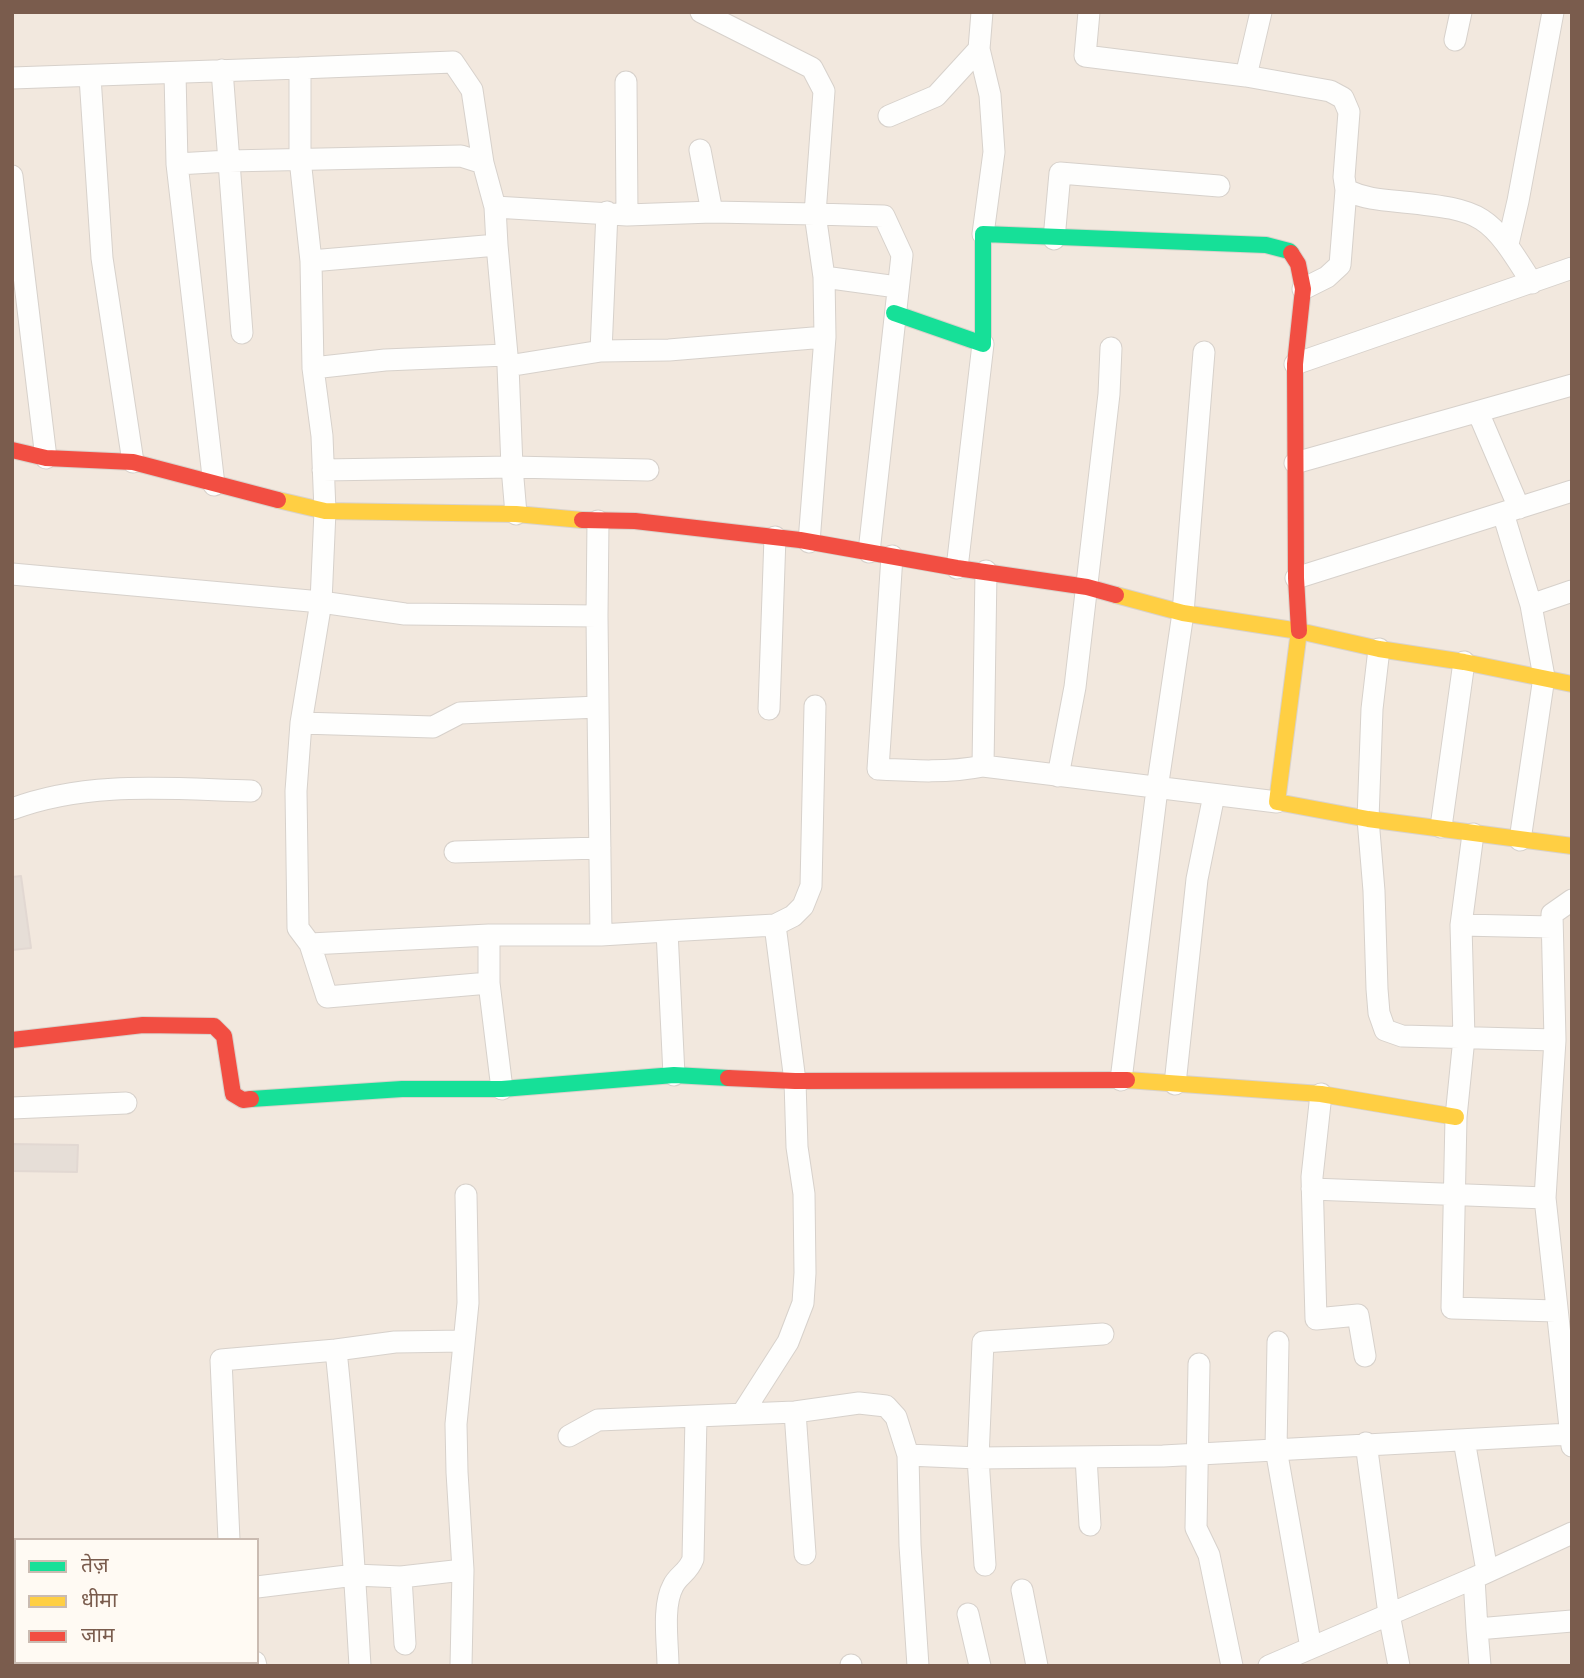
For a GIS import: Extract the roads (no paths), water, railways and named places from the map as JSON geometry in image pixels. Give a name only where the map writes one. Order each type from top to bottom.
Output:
[{"type":"street","points":[[701,12],[812,68],[824,91],[815,214],[824,277],[825,337],[808,542]]},
{"type":"street","points":[[957,568],[983,344],[983,234],[994,152],[990,95],[979,49],[982,12]]},
{"type":"street","points":[[1089,12],[1085,56],[1245,76],[1331,91],[1343,98],[1349,112],[1340,265],[1327,277],[1303,289]]},
{"type":"street","points":[[1245,76],[1261,12]]},
{"type":"street","points":[[1455,40],[1461,12]]},
{"type":"street","points":[[1508,244],[1553,12]]},
{"type":"street","points":[[889,116],[936,96],[979,49]]},
{"type":"street","points":[[12,78],[453,62],[472,90],[483,163],[495,207],[516,514]]},
{"type":"street","points":[[300,68],[300,159],[311,261],[313,368],[325,511],[321,602],[301,723],[296,791],[298,928],[310,944],[327,997],[489,983]]},
{"type":"street","points":[[222,70],[242,333]]},
{"type":"street","points":[[175,73],[177,164],[214,485]]},
{"type":"street","points":[[90,77],[102,258],[133,462]]},
{"type":"street","points":[[601,351],[617,214],[626,82]]},
{"type":"street","points":[[700,150],[712,212]]},
{"type":"street","points":[[177,164],[461,156],[483,163]]},
{"type":"street","points":[[1054,239],[1060,173],[1219,186]]},
{"type":"street","points":[[12,176],[46,458]]},
{"type":"street","points":[[1346,190],[1363,198],[1449,206],[1476,215],[1494,227],[1532,283]]},
{"type":"street","points":[[495,207],[617,214],[712,212],[884,216],[902,254],[869,552]]},
{"type":"street","points":[[983,234],[1054,239],[1266,245],[1289,251],[1298,264],[1303,289],[1295,364],[1296,578],[1299,631],[1277,802]]},
{"type":"street","points":[[311,261],[496,245]]},
{"type":"street","points":[[1295,364],[1572,268]]},
{"type":"street","points":[[824,277],[897,287]]},
{"type":"street","points":[[894,313],[983,344]]},
{"type":"street","points":[[313,368],[386,360],[507,361],[601,351],[669,350],[825,337]]},
{"type":"street","points":[[1058,776],[1075,687],[1109,394],[1111,348]]},
{"type":"street","points":[[1121,1080],[1157,789],[1183,613],[1204,352]]},
{"type":"street","points":[[1295,463],[1572,385]]},
{"type":"street","points":[[1478,412],[1511,510],[1544,677],[1520,840]]},
{"type":"street","points":[[12,450],[46,458],[133,462],[214,485],[325,511],[516,514],[598,521],[635,521],[775,537],[1087,587],[1183,613],[1299,631],[1379,649],[1464,662],[1572,684]]},
{"type":"street","points":[[323,470],[512,467],[648,470]]},
{"type":"street","points":[[1296,578],[1572,491]]},
{"type":"street","points":[[598,521],[601,935]]},
{"type":"street","points":[[769,709],[775,537]]},
{"type":"street","points":[[892,556],[878,769],[933,772],[983,766],[1277,802],[1368,819],[1572,846]]},
{"type":"street","points":[[983,766],[986,571]]},
{"type":"street","points":[[12,574],[321,602],[404,614],[597,616]]},
{"type":"street","points":[[1531,605],[1572,591]]},
{"type":"street","points":[[1379,649],[1372,709],[1368,819],[1374,879],[1377,989],[1379,1013],[1385,1030],[1402,1036],[1555,1040]]},
{"type":"street","points":[[1441,827],[1464,662]]},
{"type":"street","points":[[310,944],[489,935],[601,935],[775,925],[793,916],[803,906],[811,886],[815,706]]},
{"type":"street","points":[[301,723],[433,727],[460,713],[598,708]]},
{"type":"street","points":[[12,808],[35,800],[86,791],[132,788],[251,790]]},
{"type":"street","points":[[1175,1084],[1197,879],[1214,795]]},
{"type":"street","points":[[1472,834],[1461,925],[1464,1038],[1456,1117],[1452,1308],[1556,1311]]},
{"type":"street","points":[[455,852],[600,848]]},
{"type":"street","points":[[908,1455],[978,1458],[1086,1457],[1197,1454],[1366,1443],[1571,1440],[1545,1198],[1555,1040],[1552,914],[1572,900]]},
{"type":"street","points":[[742,1415],[788,1342],[803,1303],[804,1194],[797,1147],[795,1081],[775,925]]},
{"type":"street","points":[[1461,925],[1552,927]]},
{"type":"street","points":[[667,931],[674,1075]]},
{"type":"street","points":[[489,935],[489,983],[502,1089]]},
{"type":"street","points":[[12,1040],[144,1025],[215,1027],[224,1036],[233,1094],[243,1100],[402,1089],[502,1089],[674,1075],[795,1081],[1121,1080],[1321,1094],[1456,1117]]},
{"type":"street","points":[[1321,1094],[1312,1189],[1316,1319],[1358,1315],[1365,1356]]},
{"type":"street","points":[[12,1108],[127,1102]]},
{"type":"street","points":[[1312,1189],[1545,1198]]},
{"type":"street","points":[[461,1666],[463,1570],[456,1424],[468,1303],[466,1195]]},
{"type":"street","points":[[985,1565],[978,1458],[982,1342],[1103,1334]]},
{"type":"street","points":[[229,1538],[221,1360],[395,1342],[464,1340]]},
{"type":"street","points":[[1278,1342],[1276,1449],[1311,1647]]},
{"type":"street","points":[[336,1350],[348,1458],[348,1506],[360,1666]]},
{"type":"street","points":[[1199,1364],[1196,1528],[1209,1555],[1232,1666]]},
{"type":"street","points":[[569,1436],[598,1420],[795,1412],[859,1404],[886,1406],[897,1417],[908,1455],[910,1545],[918,1666]]},
{"type":"street","points":[[795,1412],[806,1554]]},
{"type":"street","points":[[668,1666],[667,1616],[673,1585],[690,1569],[693,1559],[696,1417]]},
{"type":"street","points":[[1464,1440],[1481,1574],[1477,1629],[1480,1666]]},
{"type":"street","points":[[1366,1443],[1389,1614],[1399,1666]]},
{"type":"street","points":[[1086,1457],[1090,1525]]},
{"type":"street","points":[[1272,1665],[1572,1533]]},
{"type":"street","points":[[259,1587],[355,1575],[401,1577],[463,1570]]},
{"type":"street","points":[[401,1577],[405,1644]]},
{"type":"street","points":[[1022,1590],[1037,1666]]},
{"type":"street","points":[[968,1614],[980,1666]]},
{"type":"street","points":[[1477,1629],[1572,1621]]}]
